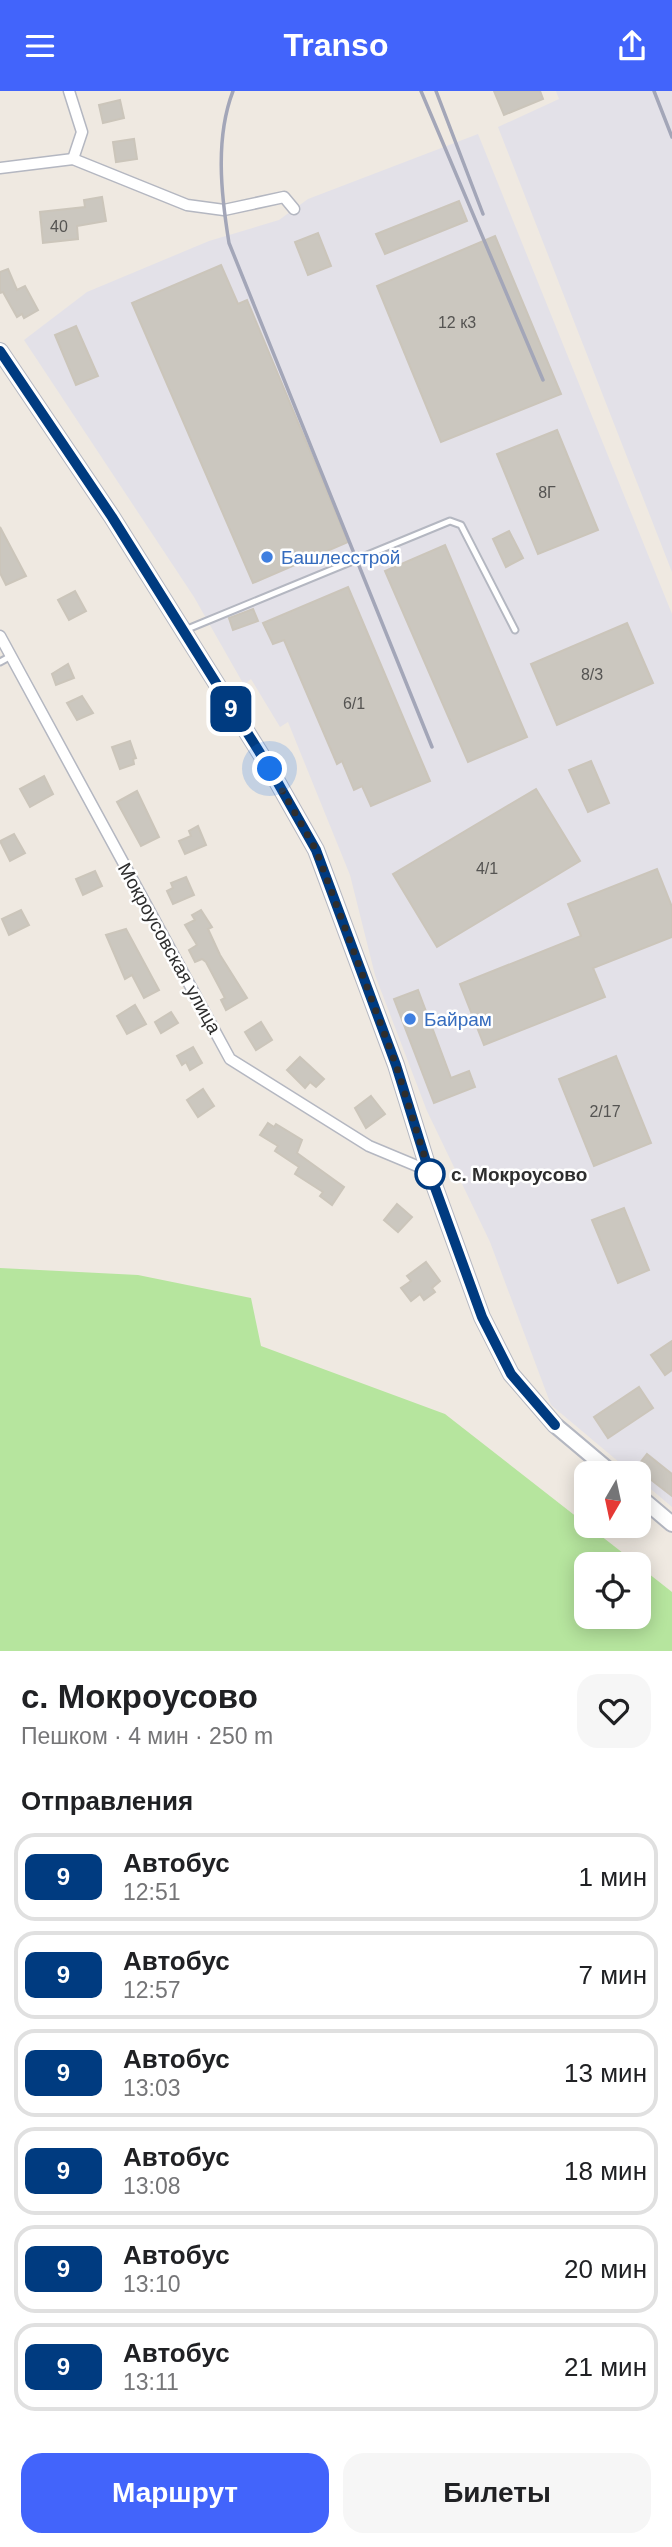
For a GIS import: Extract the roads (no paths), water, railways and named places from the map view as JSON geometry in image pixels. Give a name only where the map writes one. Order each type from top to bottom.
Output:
[{"type":"main road","points":[[0,351],[112,517],[270,769],[316,850],[396,1065],[429,1171],[482,1317],[511,1374],[555,1425],[598,1461]]},
{"type":"main road","points":[[651,1506],[672,1524]]},
{"type":"street","points":[[69,91],[82,132],[73,159]]},
{"type":"street","points":[[0,168],[73,159],[187,205],[224,210],[284,197],[294,209]]},
{"type":"street","name":"Мокроусовская улица","points":[[0,636],[230,1059],[369,1146],[429,1171]]},
{"type":"lane","points":[[183,631],[450,521],[461,525],[515,630]]},
{"type":"lane","points":[[0,662],[11,656]]},
{"type":"railway","points":[[233,91],[227,109],[221,166],[229,243],[432,747]]},
{"type":"railway","points":[[421,91],[543,380]]},
{"type":"railway","points":[[436,91],[483,214]]},
{"type":"railway","points":[[654,91],[672,137]]},
{"type":"place","name":"Башлесстрой","points":[[267,557]]},
{"type":"place","name":"Байрам","points":[[410,1019]]},
{"type":"place","name":"с. Мокроусово","points":[[430,1174]]}]
